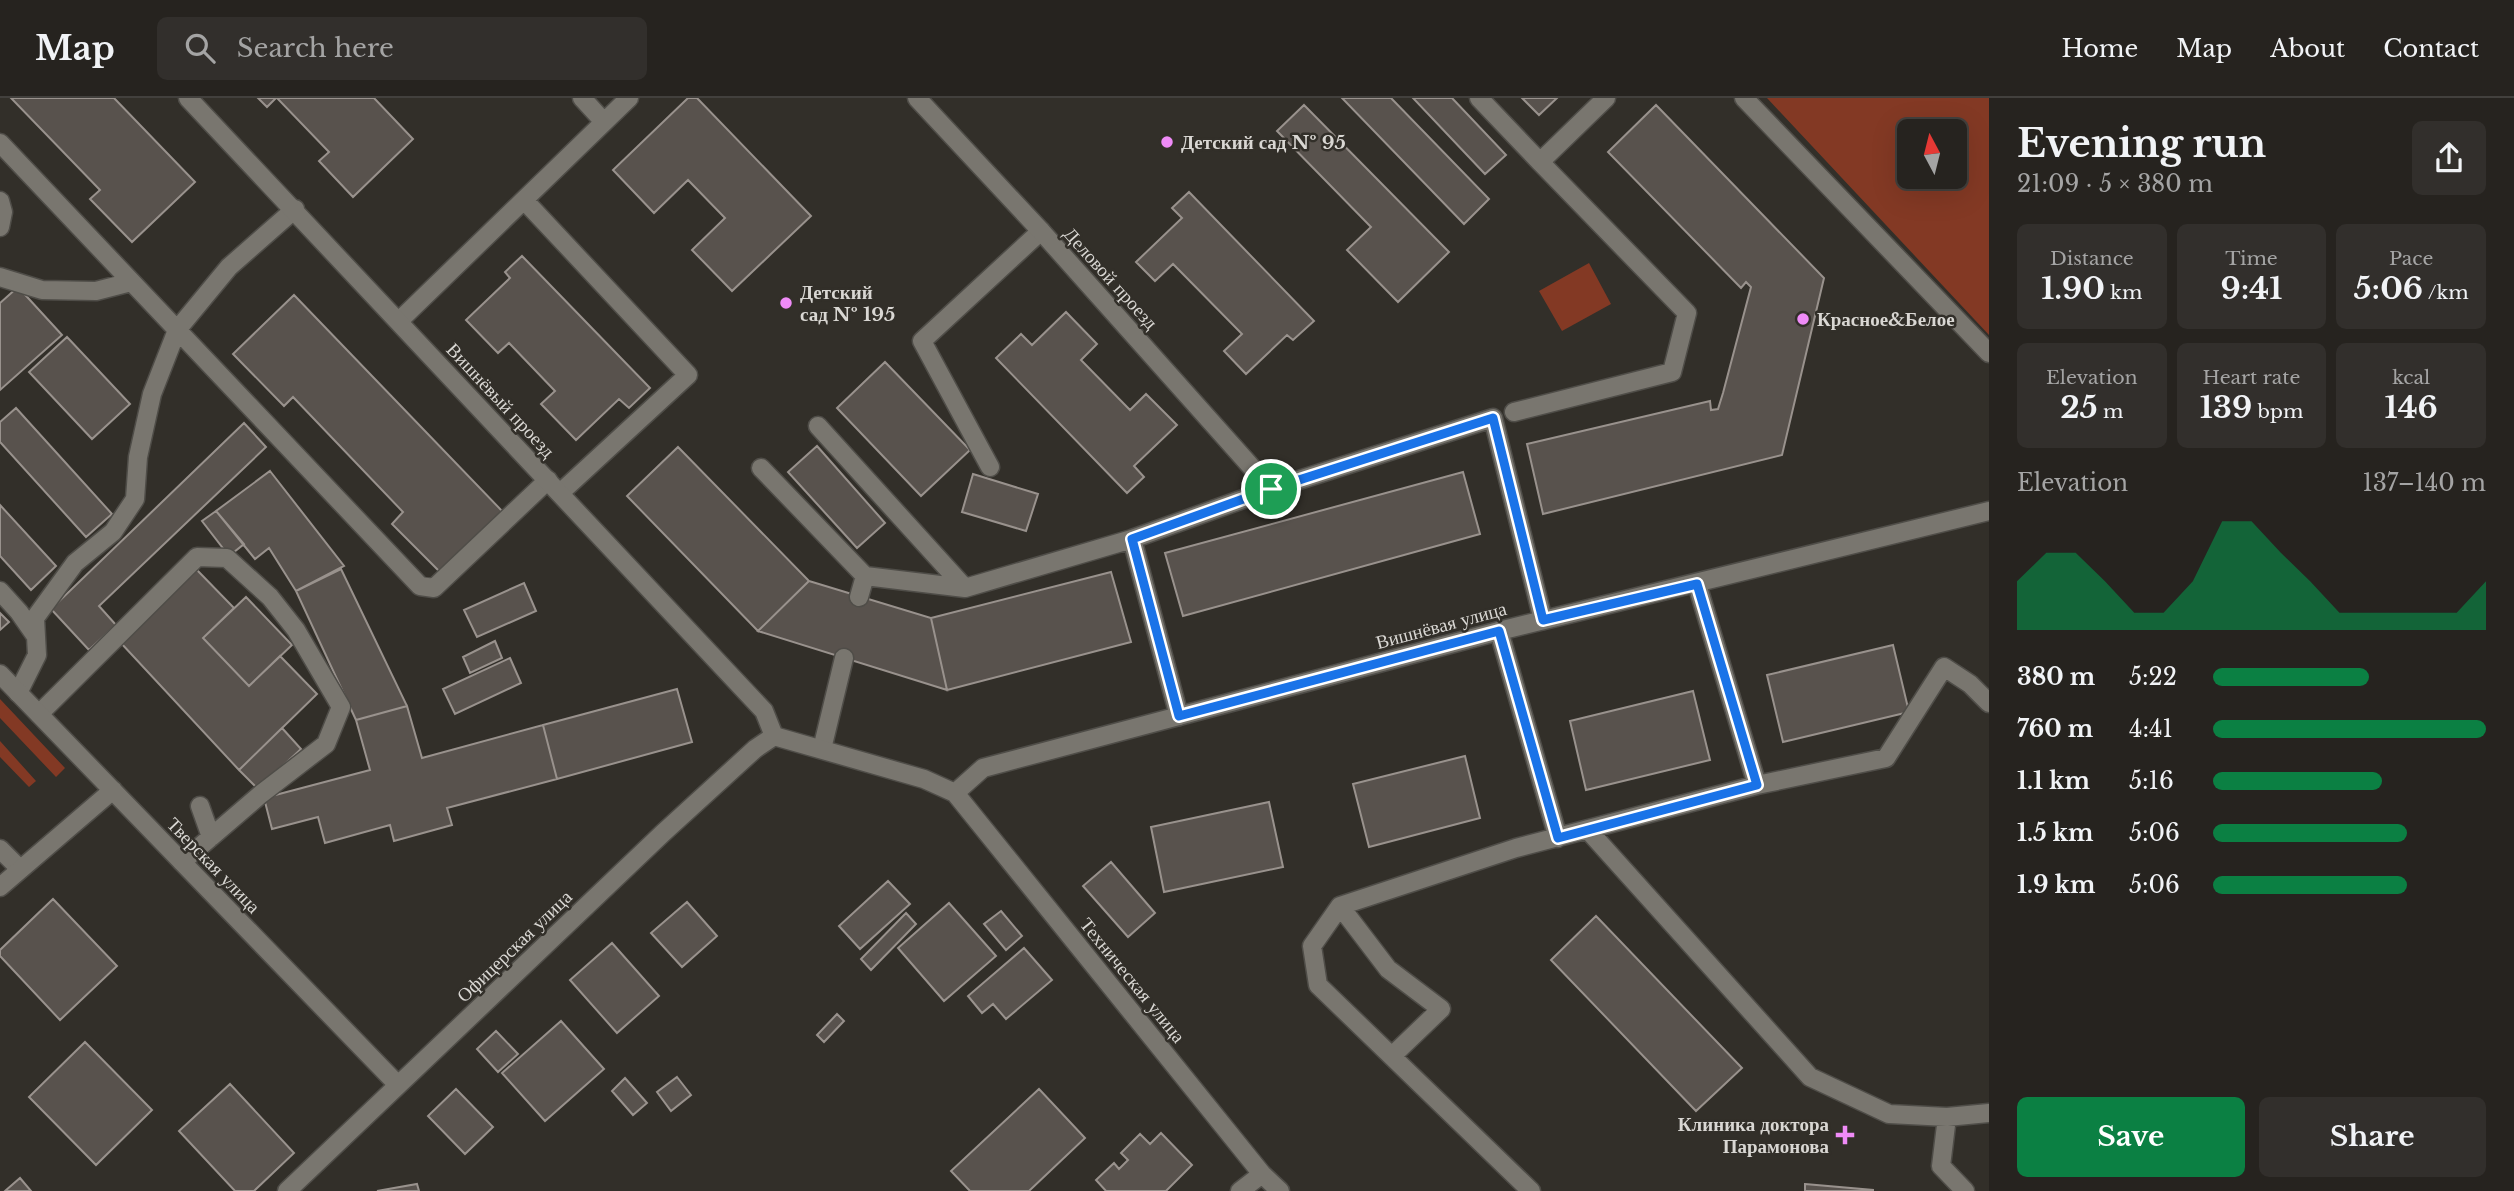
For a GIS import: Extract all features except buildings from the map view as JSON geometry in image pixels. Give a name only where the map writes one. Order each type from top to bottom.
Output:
[{"type":"street","name":"Вишнёвый проезд","points":[[188,98],[764,711],[775,736]]},
{"type":"street","points":[[582,98],[604,122]]},
{"type":"street","points":[[399,321],[629,98]]},
{"type":"street","name":"Деловой проезд","points":[[917,98],[1271,489]]},
{"type":"street","points":[[1479,98],[1687,313],[1672,372],[1514,412]]},
{"type":"street","points":[[1540,162],[1606,98]]},
{"type":"street","points":[[1744,98],[1989,354]]},
{"type":"street","points":[[0,143],[420,586],[434,588],[688,375],[524,200]]},
{"type":"street","points":[[0,201],[3,212],[0,227]]},
{"type":"street","points":[[18,693],[37,654],[35,618],[75,563],[113,531],[135,499],[138,457],[152,394],[177,330],[229,267],[295,209]]},
{"type":"street","points":[[990,467],[922,341],[1041,232]]},
{"type":"street","points":[[0,277],[42,290],[96,291],[131,282]]},
{"type":"street","points":[[761,468],[865,576],[965,588],[1132,539],[1271,489],[1493,418],[1543,620]]},
{"type":"street","points":[[818,426],[965,588]]},
{"type":"street","name":"Вишнёвая улица","points":[[955,793],[983,768],[1499,631],[1989,511]]},
{"type":"street","points":[[1132,539],[1179,716]]},
{"type":"street","points":[[39,714],[74,685],[197,557],[228,558],[270,597],[296,630],[341,707],[326,744],[261,794],[183,862]]},
{"type":"street","points":[[859,597],[865,576]]},
{"type":"street","points":[[1697,584],[1757,785]]},
{"type":"street","points":[[0,591],[36,637]]},
{"type":"street","points":[[1499,631],[1558,838]]},
{"type":"street","points":[[822,749],[844,658]]},
{"type":"street","points":[[1531,1191],[1318,985],[1312,946],[1339,906],[1516,848],[1757,785],[1886,758],[1944,667],[1970,684],[1989,703]]},
{"type":"street","name":"Тверская улица","points":[[0,674],[398,1085]]},
{"type":"street","points":[[775,736],[925,779],[955,793]]},
{"type":"street","name":"Офицерская улица","points":[[286,1191],[663,833],[755,749],[775,736]]},
{"type":"street","points":[[0,887],[113,790]]},
{"type":"street","name":"Техническая улица","points":[[955,793],[1262,1174],[1280,1191]]},
{"type":"street","points":[[200,806],[211,837]]},
{"type":"street","points":[[1588,830],[1810,1077],[1889,1114],[1947,1117],[1989,1113]]},
{"type":"street","points":[[0,849],[20,869]]},
{"type":"street","points":[[1339,906],[1388,969],[1441,1009],[1392,1056]]},
{"type":"street","points":[[1947,1117],[1941,1166],[1965,1191]]},
{"type":"street","points":[[1240,1191],[1262,1174]]},
{"type":"shaded area","points":[[1767,98],[1989,98],[1989,335]]},
{"type":"shaded area","points":[[1589,263],[1611,304],[1562,331],[1539,291]]},
{"type":"shaded area","points":[[0,699],[65,768],[56,777],[0,718]]},
{"type":"shaded area","points":[[0,741],[36,781],[29,787],[0,757]]},
{"type":"place","name":"Детский сад № 95","points":[[1167,142]]},
{"type":"place","name":"Детский сад № 195","points":[[786,303]]},
{"type":"place","name":"Красное&Белое","points":[[1803,319]]},
{"type":"place","name":"Клиника доктора Парамонова","points":[[1845,1135]]},
{"type":"route","points":[[1493,418],[1543,620],[1697,584],[1757,785],[1558,838],[1499,631],[1179,716],[1132,539],[1271,489],[1493,418]]}]
